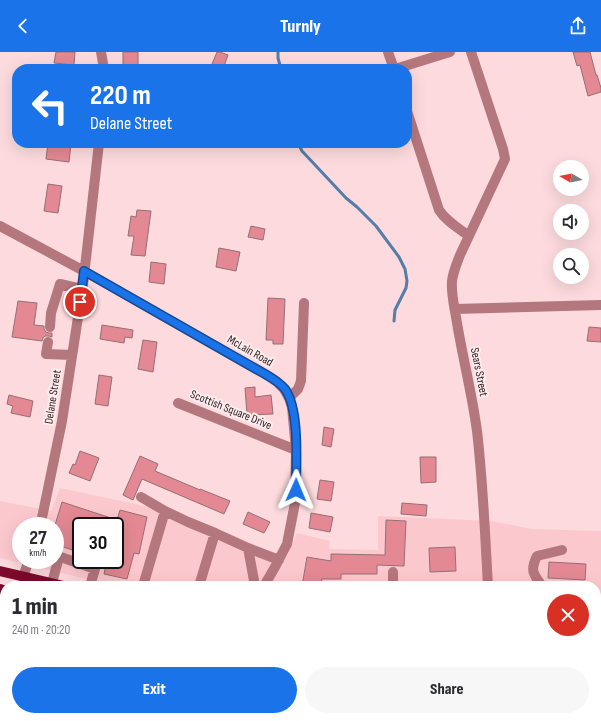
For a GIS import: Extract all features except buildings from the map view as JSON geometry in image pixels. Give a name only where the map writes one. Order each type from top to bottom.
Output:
[{"type":"main road","points":[[0,571],[42,581]]},
{"type":"street","points":[[101,52],[103,64]]},
{"type":"street","points":[[388,52],[392,64]]},
{"type":"street","points":[[410,64],[450,52]]},
{"type":"street","name":"Sears Street","points":[[471,52],[505,159],[458,260],[452,280],[459,339],[468,377],[477,430],[488,581]]},
{"type":"street","points":[[412,126],[439,210],[443,216],[469,236]]},
{"type":"street","points":[[84,271],[98,148]]},
{"type":"street","name":"McLain Road","points":[[0,226],[84,271],[265,374],[276,381],[284,389],[292,407],[296,450],[295,503],[287,544],[267,581]]},
{"type":"street","name":"Delane Street","points":[[42,517],[62,421],[84,271]]},
{"type":"street","points":[[50,327],[51,313],[60,284],[82,289]]},
{"type":"street","points":[[289,398],[298,389],[301,382],[304,303]]},
{"type":"street","points":[[455,309],[601,305]]},
{"type":"street","points":[[48,342],[46,354],[72,355]]},
{"type":"street","name":"Scottish Square Drive","points":[[178,403],[296,450]]},
{"type":"street","points":[[141,497],[188,522],[279,560]]},
{"type":"street","points":[[145,581],[165,511]]},
{"type":"street","points":[[201,581],[215,533]]},
{"type":"street","points":[[248,548],[254,581]]},
{"type":"street","points":[[538,581],[533,574],[533,564],[537,556],[562,550]]},
{"type":"street","points":[[23,577],[26,569]]},
{"type":"street","points":[[52,581],[55,569]]},
{"type":"street","points":[[92,581],[96,569]]},
{"type":"street","points":[[393,572],[393,581]]},
{"type":"shaded area","points":[[60,488],[163,510],[267,551],[287,556],[297,533],[330,541],[329,549],[378,550],[378,516],[491,521],[532,529],[601,531],[601,581],[96,581],[45,569],[64,569],[64,517],[12,517],[12,561],[0,558],[0,501],[51,511]]},
{"type":"waterway","points":[[278,52],[280,64]]},
{"type":"waterway","points":[[300,148],[346,198],[376,226],[399,257],[405,269],[407,281],[406,288],[395,310],[394,321]]},
{"type":"route","points":[[80,302],[84,271],[276,381],[284,389],[289,398],[294,417],[296,490]]}]
